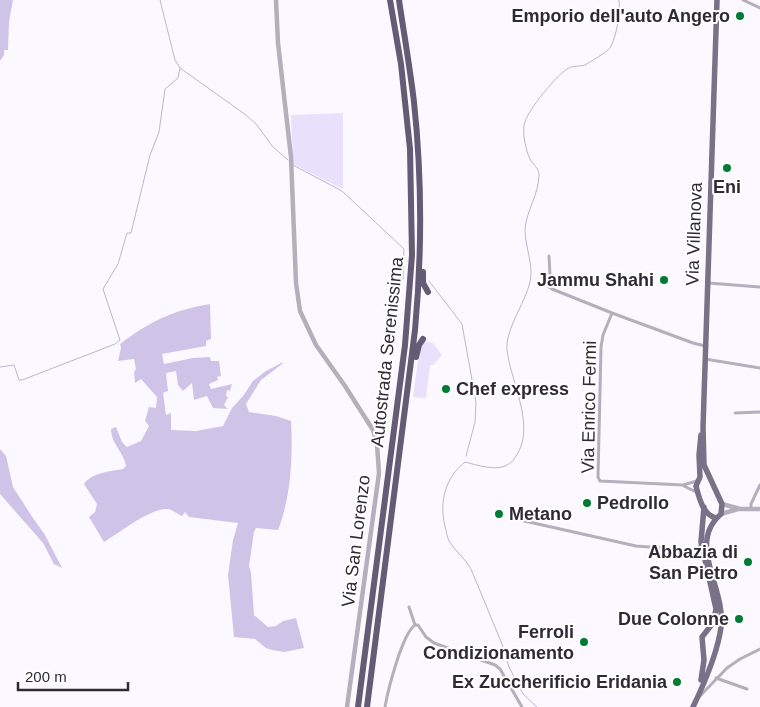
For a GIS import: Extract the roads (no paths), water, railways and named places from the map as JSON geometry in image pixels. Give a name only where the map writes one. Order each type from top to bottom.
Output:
[{"type":"highway","name":"Autostrada Serenissima","points":[[358,707],[405,345],[412,255],[410,149],[401,64],[390,0]]},
{"type":"highway","name":"Autostrada Serenissima","points":[[367,707],[416,323],[420,252],[420,188],[417,134],[399,0]]},
{"type":"highway","points":[[420,252],[423,283],[428,292]]},
{"type":"highway","points":[[408,387],[414,371],[418,345],[423,339]]},
{"type":"main road","name":"Via Villanova","points":[[717,0],[703,428],[704,465],[722,504]]},
{"type":"main road","name":"Via Villanova","points":[[703,428],[696,486],[704,507]]},
{"type":"main road","points":[[698,481],[703,478],[710,479]]},
{"type":"main road","points":[[691,707],[697,699],[703,684],[718,644],[718,634],[721,628],[721,610],[706,546],[708,533],[719,516],[722,504]]},
{"type":"main road","points":[[704,507],[708,515],[719,516]]},
{"type":"main road","points":[[691,707],[702,677],[704,660],[702,637],[714,622],[716,609],[701,546],[704,507]]},
{"type":"main road","points":[[708,631],[715,631],[718,634]]},
{"type":"main road","points":[[703,646],[710,650],[715,648]]},
{"type":"street","name":"Via San Lorenzo","points":[[276,0],[278,43],[291,157],[296,283],[300,311],[316,345],[373,430],[379,458],[379,473],[347,707]]},
{"type":"street","points":[[743,0],[760,8]]},
{"type":"street","points":[[548,256],[550,267],[548,286],[552,290],[693,343],[706,346]]},
{"type":"street","points":[[708,283],[760,288]]},
{"type":"street","name":"Via Enrico Fermi","points":[[612,313],[603,335],[601,347],[599,479],[602,482],[683,485],[698,481]]},
{"type":"street","points":[[705,359],[760,368]]},
{"type":"street","points":[[735,412],[760,412]]},
{"type":"street","name":"Via Enrico Fermi","points":[[683,485],[698,493]]},
{"type":"street","points":[[751,509],[751,504],[760,485]]},
{"type":"street","points":[[722,504],[740,509],[760,509]]},
{"type":"street","points":[[719,516],[740,509]]},
{"type":"street","points":[[511,518],[642,548],[689,550],[703,554]]},
{"type":"street","points":[[689,550],[701,546]]},
{"type":"street","points":[[409,607],[415,625],[434,643],[495,665],[500,669],[522,707]]},
{"type":"street","points":[[385,707],[408,631],[415,625]]},
{"type":"street","points":[[697,699],[716,678],[740,659],[760,649]]},
{"type":"street","points":[[716,678],[747,689]]},
{"type":"street","points":[[703,684],[706,686],[710,684]]},
{"type":"waterway","points":[[160,0],[175,60],[180,68],[246,115],[257,125],[272,146],[288,160]]},
{"type":"waterway","points":[[537,707],[523,694],[509,667],[502,644],[471,569],[449,541],[443,517],[443,499],[448,483],[458,468],[465,462],[498,468],[509,464],[521,447],[524,434],[523,420],[509,363],[507,342],[530,282],[531,269],[525,230],[537,189],[539,175],[527,151],[524,124],[537,102],[562,73],[572,67],[585,65],[610,48],[618,25],[619,0]]},
{"type":"waterway","points":[[0,367],[14,365],[19,380],[22,380],[115,344],[120,340],[103,289],[118,264],[127,233],[131,233],[150,155],[159,132],[165,89],[178,78],[180,68]]},
{"type":"waterway","points":[[293,165],[342,191],[404,249],[403,279]]},
{"type":"waterway","points":[[429,281],[462,324],[476,402],[475,422],[466,456]]},
{"type":"place","name":"Emporio dell'auto Angero","points":[[740,16]]},
{"type":"place","name":"Eni","points":[[727,168]]},
{"type":"place","name":"Jammu Shahi","points":[[664,280]]},
{"type":"place","name":"Chef express","points":[[446,389]]},
{"type":"place","name":"Pedrollo","points":[[587,503]]},
{"type":"place","name":"Metano","points":[[499,514]]},
{"type":"place","name":"Abbazia di San Pietro","points":[[748,562]]},
{"type":"place","name":"Due Colonne","points":[[739,619]]},
{"type":"place","name":"Ferroli Condizionamento","points":[[584,642]]},
{"type":"place","name":"Ex Zuccherificio Eridania","points":[[677,682]]}]
